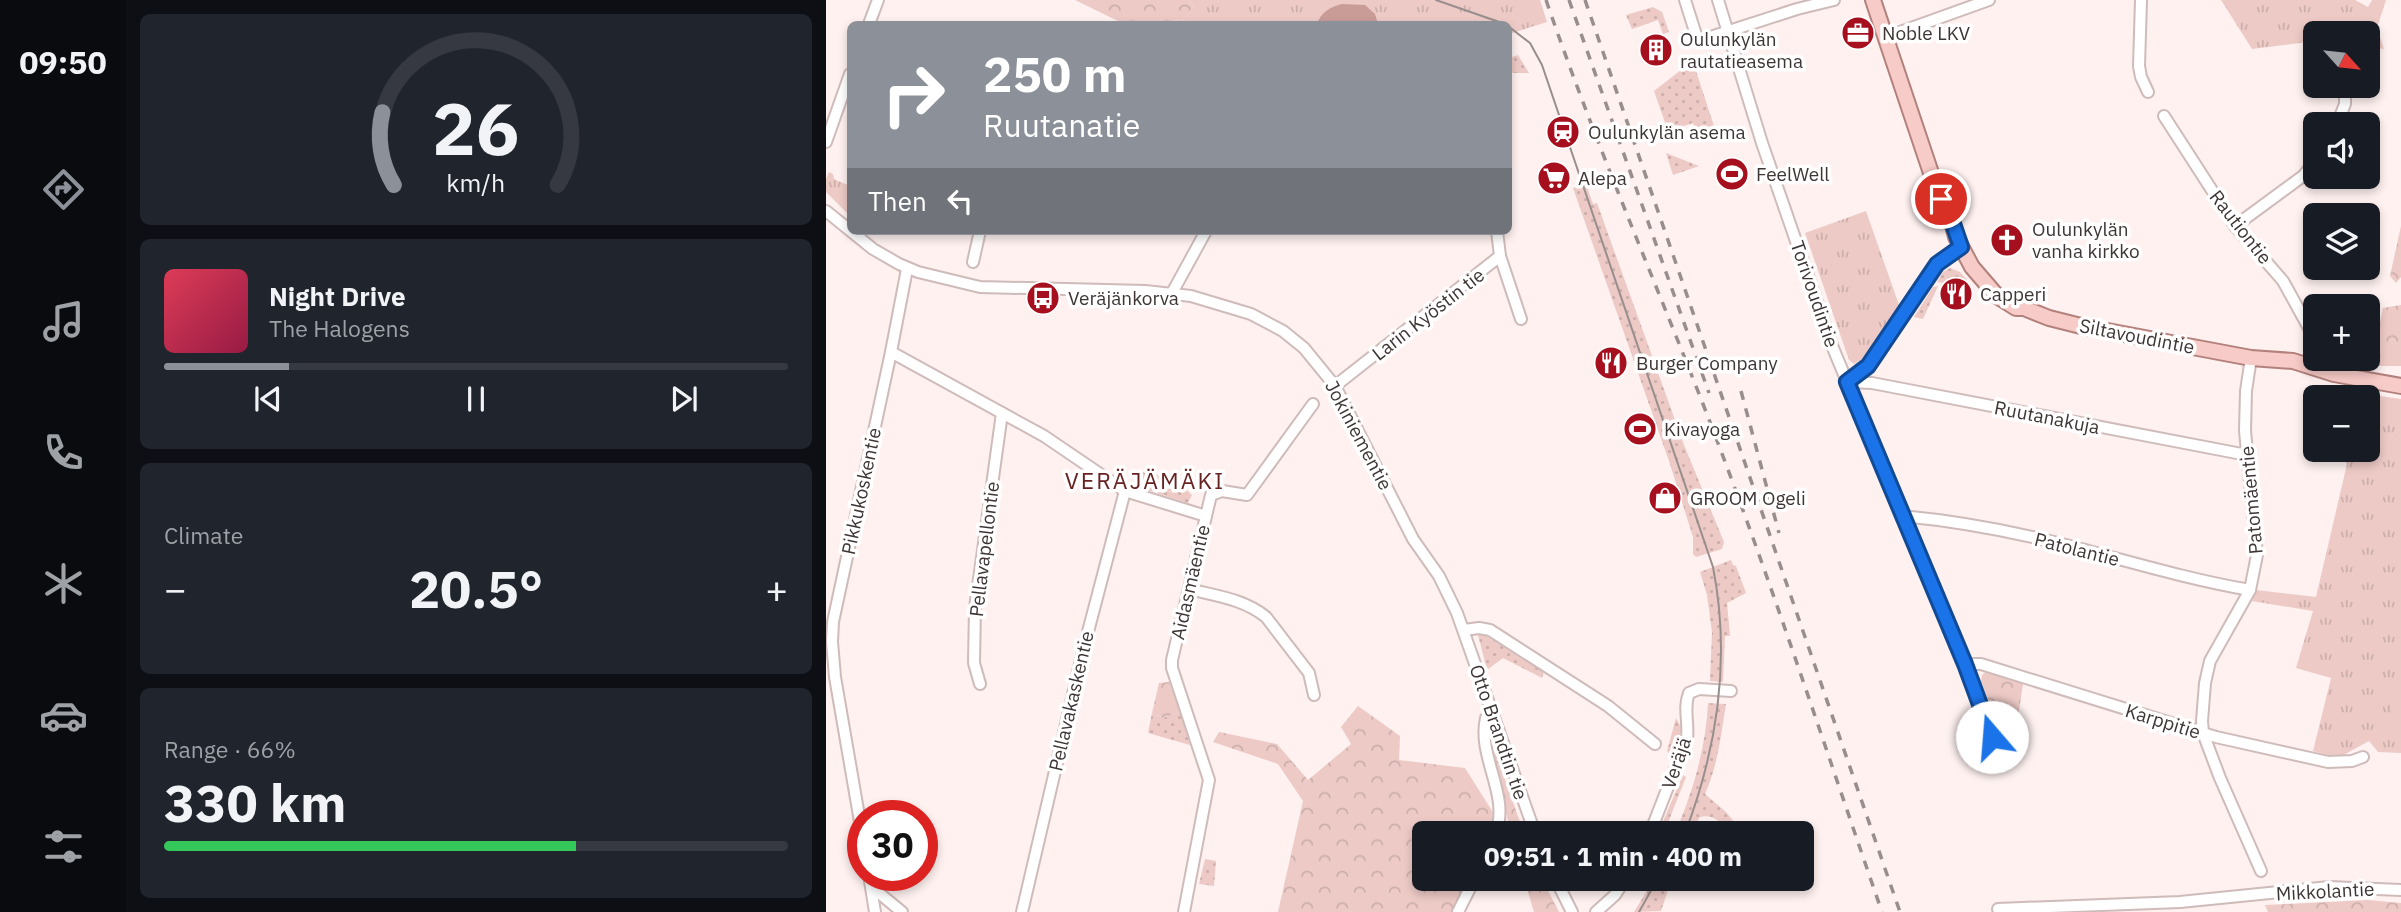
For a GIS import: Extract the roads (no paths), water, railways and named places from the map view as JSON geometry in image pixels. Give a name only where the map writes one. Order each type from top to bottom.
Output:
[{"type":"main road","name":"Siltavoudintie","points":[[1873,0],[1958,242],[1972,267],[1989,285],[1997,286],[2020,302],[2024,308],[2049,318],[2251,358],[2303,364]]},
{"type":"main road","name":"Siltavoudintie","points":[[2337,371],[2357,379],[2401,386]]},
{"type":"main road","name":"Siltavoudintie","points":[[2386,382],[2401,379]]},
{"type":"street","points":[[870,21],[878,0]]},
{"type":"street","points":[[1685,0],[1698,41],[1834,0]]},
{"type":"street","name":"Torivoudintie","points":[[1718,0],[1762,143],[1847,382],[1965,664],[1992,737]]},
{"type":"street","points":[[1886,37],[1989,0]]},
{"type":"street","points":[[2141,0],[2139,66],[2148,92]]},
{"type":"street","points":[[826,142],[847,82]]},
{"type":"street","name":"Rautiontie","points":[[2164,116],[2235,226],[2283,281],[2303,317]]},
{"type":"street","points":[[2235,226],[2303,176]]},
{"type":"street","name":"Jokiniementie","points":[[826,211],[847,228]]},
{"type":"street","name":"Jokiniementie","points":[[856,235],[873,249],[907,269],[968,286],[1172,293],[1219,303],[1251,314],[1276,327],[1304,348],[1335,386],[1413,539],[1439,576],[1464,630]]},
{"type":"street","points":[[973,262],[979,235]]},
{"type":"street","points":[[1172,293],[1204,235]]},
{"type":"street","name":"Larin Kyöstin tie","points":[[1335,386],[1500,256],[1497,235]]},
{"type":"street","points":[[1847,382],[1868,366],[1937,264],[1958,242]]},
{"type":"street","points":[[1500,256],[1521,319]]},
{"type":"street","name":"Pikkukoskentie","points":[[856,800],[835,677],[832,642],[841,578],[907,269]]},
{"type":"street","name":"Aidasmäentie","points":[[891,352],[1044,436],[1125,491],[1206,516],[1172,668],[1209,780],[1184,912]]},
{"type":"street","name":"Patomäentie","points":[[2251,358],[2246,391],[2247,455],[2257,555],[2250,590],[2210,661],[2205,683],[2203,733],[2261,871]]},
{"type":"street","name":"Ruutanakuja","points":[[1847,382],[1872,383],[2247,455]]},
{"type":"street","points":[[1206,516],[1211,495],[1216,492],[1247,495],[1313,404]]},
{"type":"street","name":"Pellavapellontie","points":[[980,684],[974,663],[975,608],[1002,413]]},
{"type":"street","name":"Pellavakaskentie","points":[[1022,912],[1084,647],[1125,491]]},
{"type":"street","name":"Patolantie","points":[[1902,516],[1988,528],[2047,540],[2151,569],[2250,590]]},
{"type":"street","points":[[1189,589],[1248,605],[1266,617],[1309,674],[1314,695]]},
{"type":"street","points":[[1464,630],[1490,630],[1608,706],[1655,744]]},
{"type":"street","name":"Otto Brandtin tie","points":[[1464,630],[1531,821]]},
{"type":"street","name":"Karppitie","points":[[1965,664],[1982,664],[2203,733],[2328,762],[2352,761],[2363,757]]},
{"type":"street","name":"Veräjä","points":[[1655,821],[1687,738],[1685,708],[1689,693],[1699,689],[1731,691]]},
{"type":"street","points":[[1492,713],[1486,718],[1484,737],[1501,808],[1500,821]]},
{"type":"street","name":"Mikkolantie","points":[[1998,909],[2180,902],[2329,887],[2401,890]]},
{"type":"street","points":[[875,912],[872,891],[879,893],[902,912]]},
{"type":"street","points":[[1458,912],[1468,891]]},
{"type":"street","points":[[1562,891],[1572,912]]},
{"type":"street","points":[[1596,912],[1618,891]]},
{"type":"tram line","points":[[1436,0],[1496,21]]},
{"type":"tram line","points":[[1512,29],[1530,43],[1542,65],[1713,567],[1721,635],[1718,702],[1706,768],[1689,821]]},
{"type":"tram line","points":[[1639,912],[1651,891]]},
{"type":"railway","points":[[1546,0],[1602,152],[1727,467],[1882,912]]},
{"type":"railway","points":[[1569,0],[1709,393]]},
{"type":"railway","points":[[1585,0],[1900,912]]},
{"type":"railway","points":[[1741,391],[1779,533]]},
{"type":"place","name":"Noble LKV","points":[[1858,33]]},
{"type":"place","name":"Oulunkylän rautatieasema","points":[[1656,50]]},
{"type":"place","name":"Oulunkylän asema","points":[[1563,132]]},
{"type":"place","name":"FeelWell","points":[[1732,174]]},
{"type":"place","name":"Alepa","points":[[1554,178]]},
{"type":"place","name":"Oulunkylän vanha kirkko","points":[[2007,240]]},
{"type":"place","name":"Capperi","points":[[1956,294]]},
{"type":"place","name":"Veräjänkorva","points":[[1043,298]]},
{"type":"place","name":"Burger Company","points":[[1611,363]]},
{"type":"place","name":"Kivayoga","points":[[1640,429]]},
{"type":"place","name":"GROOM Ogeli","points":[[1665,498]]},
{"type":"district","name":"VERÄJÄMÄKI","points":[[1145,480]]}]
